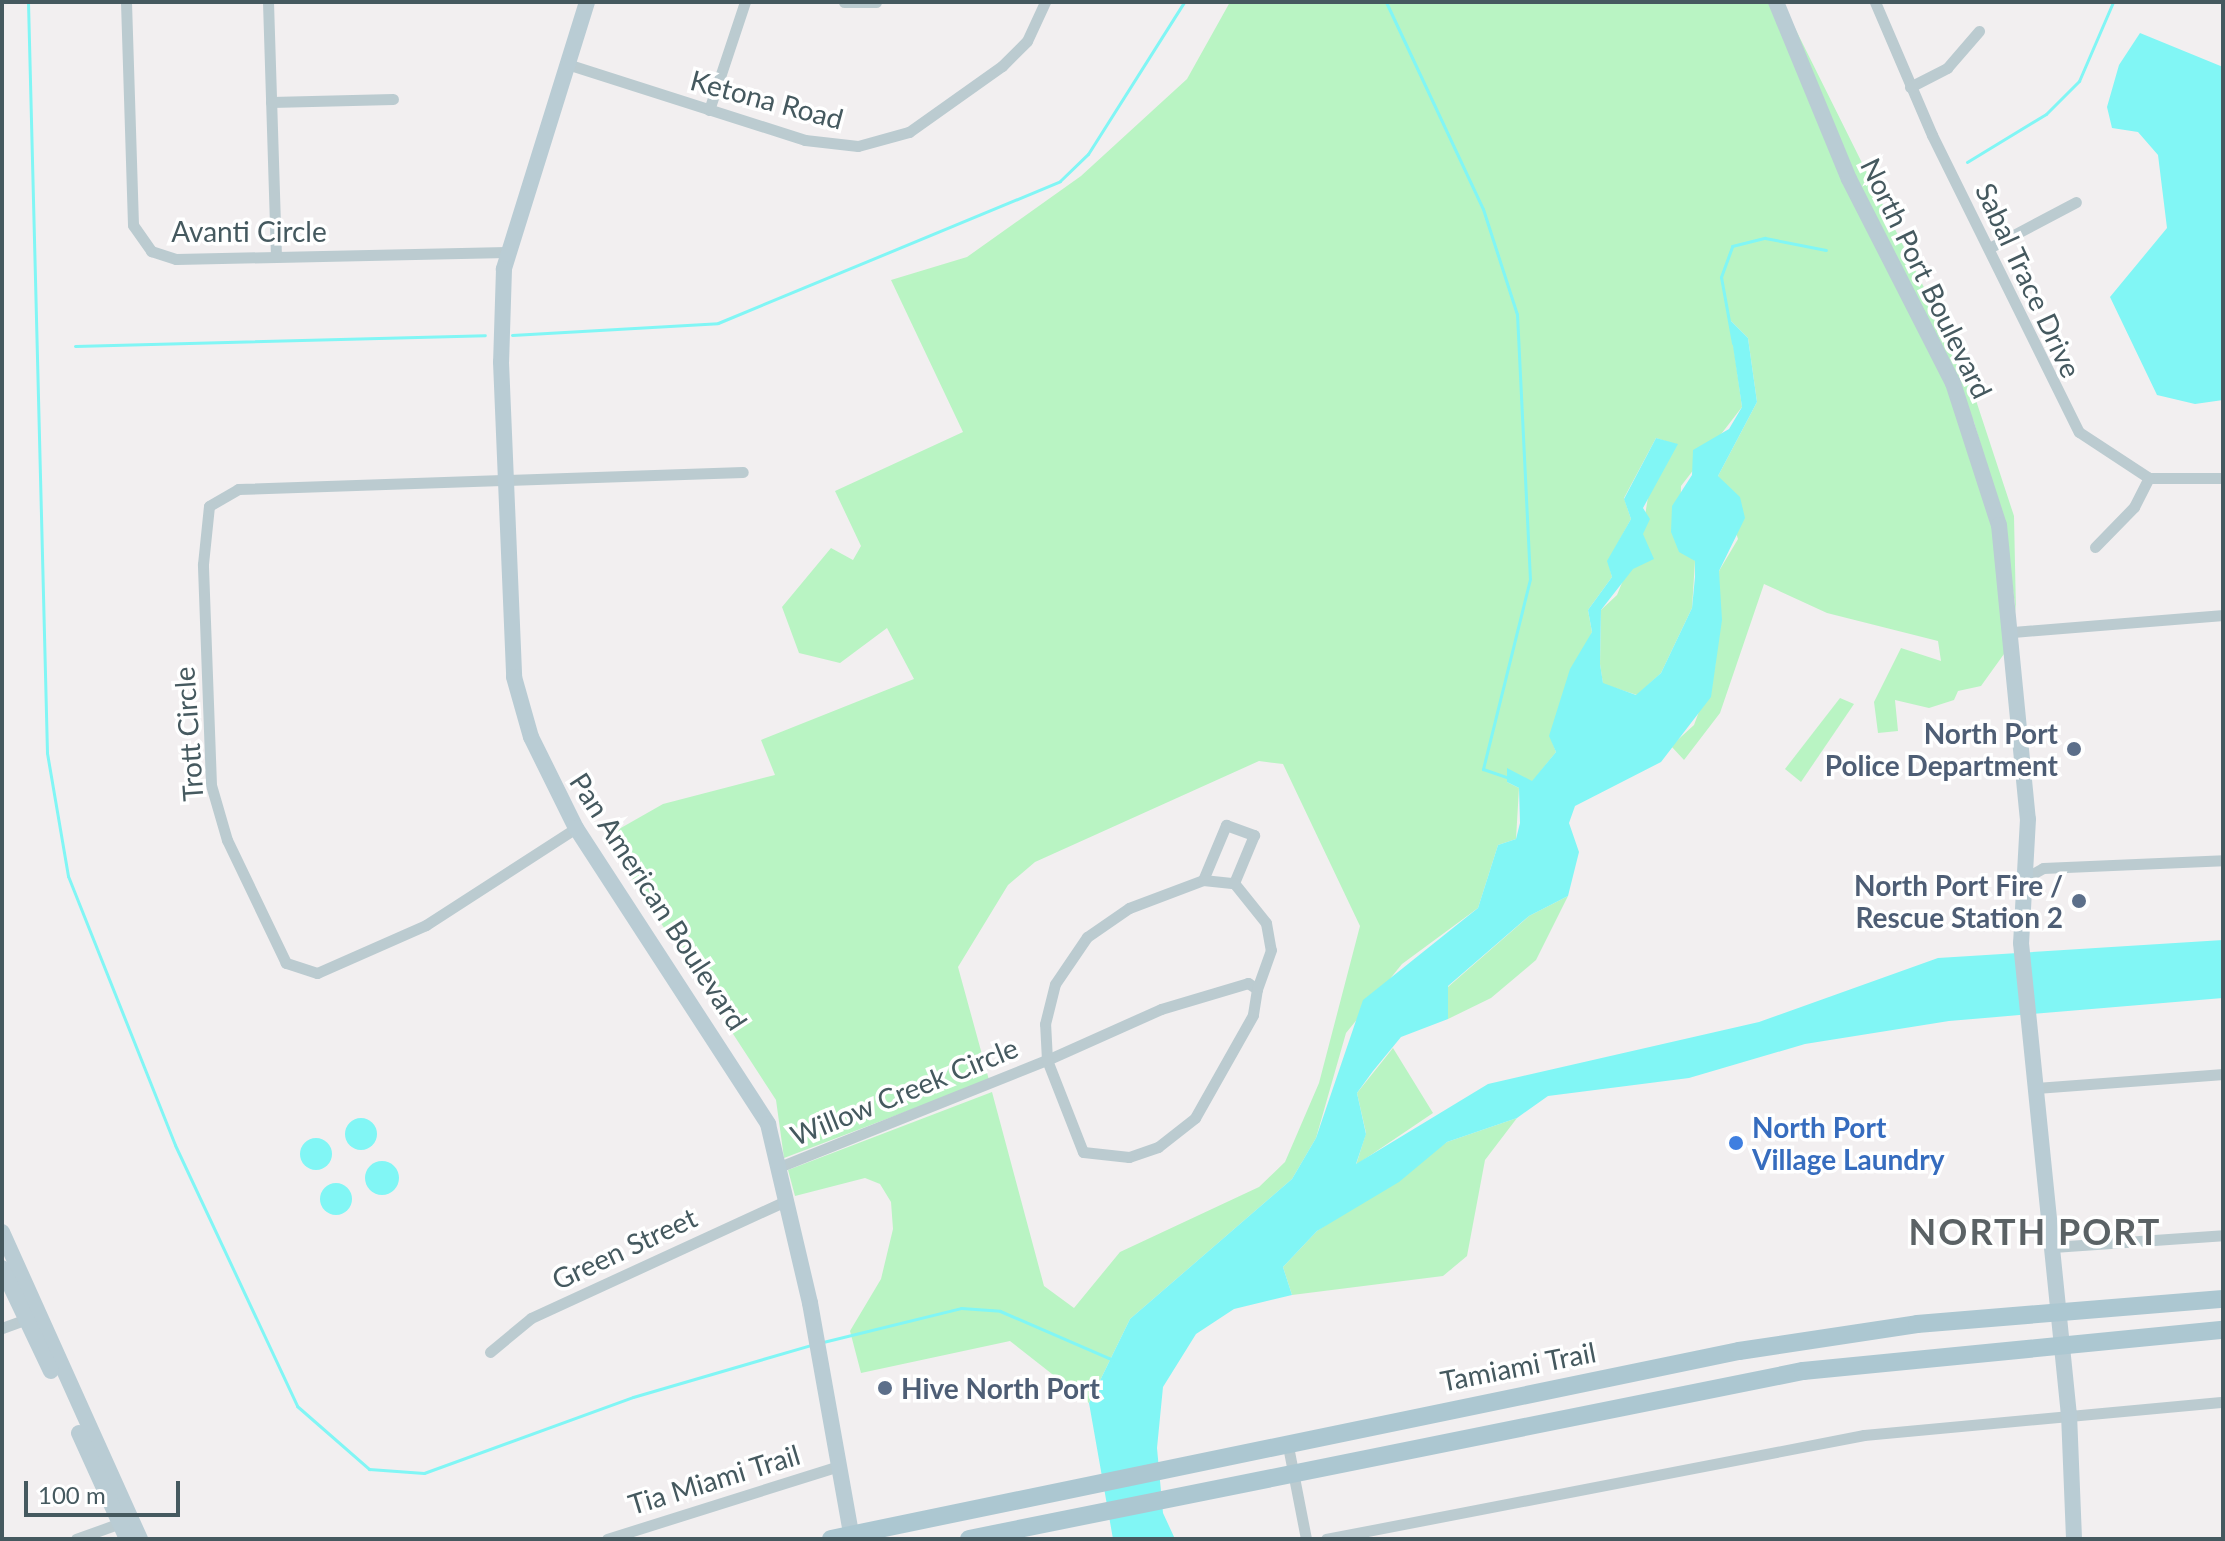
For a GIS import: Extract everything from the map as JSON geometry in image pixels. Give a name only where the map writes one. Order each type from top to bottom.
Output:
[{"type":"main road","name":"Tamiami Trail","points":[[831,1539],[1287,1441],[1739,1351],[2057,1311],[2223,1299]]},
{"type":"main road","points":[[969,1539],[1803,1371],[2062,1342],[2223,1330]]},
{"type":"street","name":"Avanti Circle","points":[[126,2],[137,235],[166,258],[507,252]]},
{"type":"street","points":[[268,2],[276,256]]},
{"type":"street","name":"Pan American Boulevard","points":[[587,2],[507,252],[504,480],[514,677],[535,749],[576,828],[755,1098],[787,1200],[820,1361],[835,1467],[851,1536]]},
{"type":"street","points":[[709,110],[745,2]]},
{"type":"street","points":[[844,2],[876,2]]},
{"type":"street","name":"Ketona Road","points":[[567,64],[818,144],[884,141],[919,126],[1009,60],[1045,2]]},
{"type":"street","name":"North Port Boulevard","points":[[1776,2],[1833,143],[1969,424],[1999,525],[2013,632],[2027,877],[2021,943],[2069,1414],[2074,1539]]},
{"type":"street","name":"Sabal Trace Drive","points":[[1875,2],[1910,87],[1991,247],[2070,420],[2100,452],[2149,478],[2223,478]]},
{"type":"street","points":[[1910,87],[1958,59],[1979,31]]},
{"type":"street","points":[[271,102],[393,99]]},
{"type":"street","points":[[1991,247],[2076,202]]},
{"type":"street","points":[[504,480],[743,472]]},
{"type":"street","points":[[2095,547],[2134,507],[2149,478]]},
{"type":"street","name":"Trott Circle","points":[[504,480],[238,489],[214,499],[205,516],[203,551],[214,798],[279,954],[311,973],[426,925],[576,828]]},
{"type":"street","points":[[2013,632],[2223,615]]},
{"type":"street","points":[[1203,880],[1226,825],[1254,835],[1234,883]]},
{"type":"street","points":[[2027,877],[2043,868],[2223,860]]},
{"type":"street","name":"Willow Creek Circle","points":[[1203,880],[1234,883],[1266,923],[1271,950],[1257,989],[1253,1015],[1195,1118],[1158,1147],[1129,1157],[1083,1152],[1047,1060],[1045,1024],[1055,984],[1087,937],[1129,908],[1203,880]]},
{"type":"street","name":"Willow Creek Circle","points":[[779,1167],[1223,988],[1257,989]]},
{"type":"street","points":[[2036,1088],[2223,1074]]},
{"type":"street","name":"Green Street","points":[[490,1352],[531,1318],[787,1200]]},
{"type":"street","points":[[2,1232],[32,1317],[125,1521],[140,1539]]},
{"type":"street","points":[[2053,1247],[2223,1235]]},
{"type":"street","points":[[2,1268],[32,1317]]},
{"type":"street","points":[[2,1328],[32,1317]]},
{"type":"street","points":[[1326,1539],[1791,1446],[2069,1414],[2223,1402]]},
{"type":"street","points":[[1287,1441],[1306,1539]]},
{"type":"street","name":"Tia Miami Trail","points":[[607,1539],[835,1467]]},
{"type":"street","points":[[76,1539],[125,1521]]},
{"type":"street","points":[[125,1521],[127,1539]]},
{"type":"green space","points":[[1230,2],[1770,2],[1822,133],[1948,385],[1993,526],[2009,647],[1981,686],[1958,691],[1954,700],[1929,708],[1895,700],[1898,731],[1878,733],[1874,702],[1901,648],[1941,661],[1938,641],[1827,613],[1764,584],[1720,713],[1684,760],[1671,746],[1694,725],[1715,668],[1719,571],[1738,539],[1718,476],[1757,402],[1748,338],[1730,320],[1742,407],[1681,486],[1680,540],[1695,561],[1692,608],[1661,673],[1637,695],[1603,684],[1600,664],[1601,610],[1617,595],[1642,534],[1650,485],[1677,445],[1656,438],[1624,498],[1631,519],[1608,561],[1612,577],[1588,610],[1592,632],[1550,736],[1556,752],[1532,782],[1507,769],[1507,782],[1519,788],[1516,839],[1498,845],[1478,908],[1402,964],[1346,1033],[1316,1138],[1292,1179],[1130,1319],[1089,1403],[1010,1341],[861,1373],[850,1331],[881,1279],[893,1229],[891,1202],[880,1184],[865,1178],[795,1196],[788,1170],[992,1092],[1044,1286],[1074,1308],[1120,1252],[1259,1187],[1285,1162],[1319,1083],[1360,926],[1283,764],[1259,761],[1035,862],[1008,885],[958,967],[989,1080],[784,1158],[776,1100],[605,837],[663,804],[775,775],[761,740],[914,679],[887,628],[840,663],[799,653],[782,607],[831,548],[853,560],[861,546],[835,491],[963,432],[891,280],[967,257],[1081,176],[1187,79]]},
{"type":"green space","points":[[1782,2],[1968,376],[2014,516],[2016,612],[2004,524],[1974,422],[1854,176]]},
{"type":"green space","points":[[1840,698],[1854,704],[1801,782],[1785,769]]},
{"type":"green space","points":[[1568,896],[1536,960],[1491,998],[1448,1019],[1448,987],[1529,916]]},
{"type":"green space","points":[[1393,1048],[1433,1113],[1356,1165],[1366,1133],[1357,1093]]},
{"type":"green space","points":[[1517,1118],[1485,1160],[1467,1256],[1443,1276],[1292,1295],[1283,1267],[1317,1231],[1447,1142]]},
{"type":"water","points":[[2140,33],[2223,67],[2223,400],[2195,404],[2157,395],[2110,297],[2167,228],[2158,155],[2138,132],[2112,128],[2107,107],[2119,65]]},
{"type":"water","points":[[1729,319],[1748,338],[1757,402],[1718,476],[1740,497],[1745,518],[1719,571],[1722,620],[1711,697],[1661,762],[1575,806],[1569,823],[1579,852],[1568,896],[1529,916],[1448,986],[1448,1019],[1401,1037],[1373,1071],[1357,1093],[1366,1134],[1356,1164],[1488,1084],[1759,1022],[1938,958],[2223,940],[2223,998],[1949,1021],[1805,1044],[1689,1078],[1548,1096],[1517,1118],[1447,1142],[1399,1182],[1317,1231],[1283,1267],[1292,1295],[1234,1309],[1196,1334],[1163,1387],[1157,1448],[1163,1513],[1175,1539],[1113,1539],[1089,1403],[1130,1319],[1292,1179],[1316,1138],[1363,1000],[1478,908],[1498,845],[1516,839],[1520,823],[1519,788],[1507,782],[1507,768],[1532,781],[1556,752],[1549,736],[1570,669],[1592,632],[1588,610],[1612,577],[1607,561],[1631,519],[1624,499],[1656,438],[1678,444],[1643,508],[1650,519],[1643,534],[1654,559],[1633,569],[1601,610],[1600,664],[1603,683],[1636,695],[1661,673],[1692,608],[1695,577],[1695,561],[1679,552],[1671,532],[1672,506],[1692,475],[1693,450],[1729,429],[1742,407]]},
{"type":"water","points":[[361,1118],[372,1123],[377,1134],[372,1145],[361,1150],[350,1145],[345,1134],[350,1123]]},
{"type":"water","points":[[316,1138],[327,1143],[332,1154],[327,1165],[316,1170],[305,1165],[300,1154],[305,1143]]},
{"type":"water","points":[[382,1161],[394,1166],[399,1178],[394,1190],[382,1195],[370,1190],[365,1178],[370,1166]]},
{"type":"water","points":[[336,1183],[347,1188],[352,1199],[347,1210],[336,1215],[325,1210],[320,1199],[325,1188]]},
{"type":"waterway","points":[[28,2],[47,753],[68,876],[175,1145],[297,1406],[369,1469],[424,1473],[633,1397],[811,1345]]},
{"type":"waterway","points":[[512,335],[718,323],[1060,181],[1088,154],[1184,2]]},
{"type":"waterway","points":[[1386,2],[1483,209],[1517,314],[1530,579],[1483,769],[1509,778]]},
{"type":"waterway","points":[[1967,162],[2046,114],[2079,81],[2113,2]]},
{"type":"waterway","points":[[1733,343],[1721,277],[1732,246],[1765,238],[1826,250]]},
{"type":"waterway","points":[[75,346],[485,335]]},
{"type":"waterway","points":[[823,1342],[961,1308],[1000,1311],[1113,1360]]},
{"type":"place","name":"North Port Police Department","points":[[2074,749]]},
{"type":"place","name":"North Port Fire / Rescue Station 2","points":[[2079,901]]},
{"type":"place","name":"North Port Village Laundry","points":[[1736,1143]]},
{"type":"place","name":"Hive North Port","points":[[885,1388]]},
{"type":"district","name":"NORTH PORT","points":[[2035,1232]]}]
